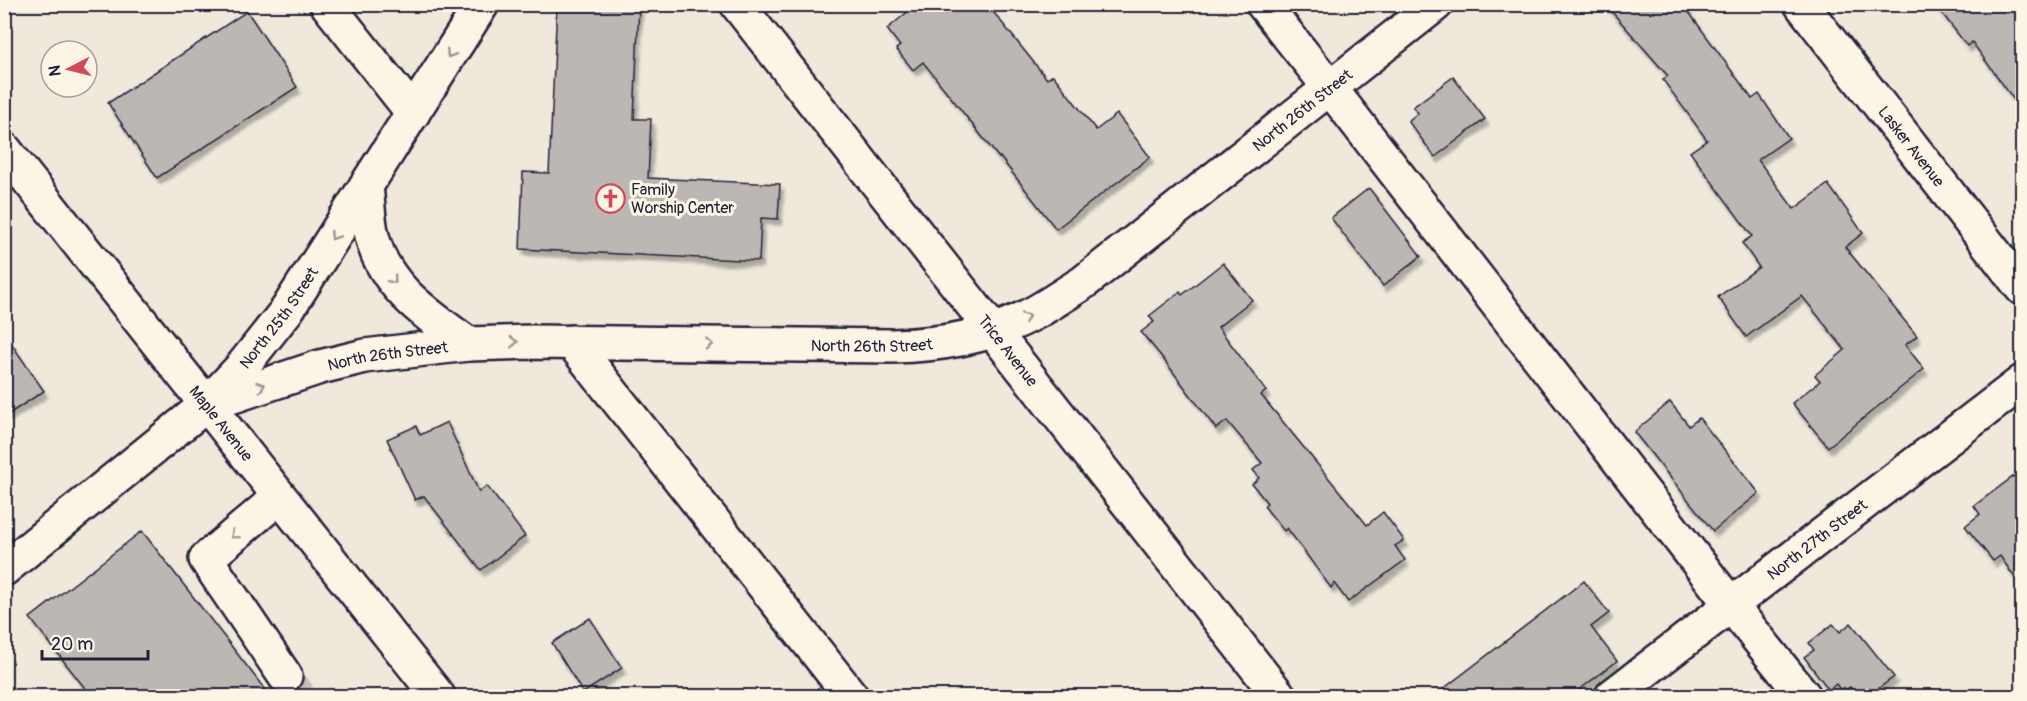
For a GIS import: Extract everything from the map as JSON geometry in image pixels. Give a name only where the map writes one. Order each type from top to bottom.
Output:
[{"type":"street","points":[[327,4],[413,113]]},
{"type":"street","name":"North 25th Street","points":[[4,569],[206,405],[241,368],[287,309],[482,4]]},
{"type":"street","name":"Trice Avenue","points":[[737,4],[1279,696]]},
{"type":"street","points":[[1263,4],[1804,696]]},
{"type":"street","name":"North 26th Street","points":[[206,405],[320,367],[366,356],[468,344],[572,342],[892,346],[928,345],[992,331],[1035,312],[1084,282],[1436,4]]},
{"type":"street","name":"Lasker Avenue","points":[[1801,4],[2022,288]]},
{"type":"street","name":"Maple Avenue","points":[[4,148],[438,696]]},
{"type":"street","points":[[366,186],[372,237],[389,277],[419,308],[468,344]]},
{"type":"street","points":[[572,342],[850,696]]},
{"type":"street","name":"North 27th Street","points":[[1612,696],[2022,382]]},
{"type":"street","points":[[279,497],[206,559],[285,676]]},
{"type":"building","points":[[557,4],[639,6],[634,119],[651,119],[648,178],[780,184],[778,219],[761,218],[759,261],[520,249],[523,172],[549,173]]},
{"type":"building","points":[[917,4],[987,4],[1047,79],[1053,75],[1096,130],[1117,114],[1150,157],[1056,229],[923,62],[913,70],[896,49],[900,46],[887,29]]},
{"type":"building","points":[[1605,4],[1683,4],[1752,99],[1759,94],[1789,138],[1758,160],[1794,209],[1828,184],[1863,233],[1845,247],[1917,336],[1905,345],[1924,369],[1828,447],[1792,403],[1820,381],[1815,375],[1845,350],[1802,296],[1746,337],[1718,297],[1759,267],[1742,243],[1752,236],[1690,152],[1707,140],[1663,80],[1668,76]]},
{"type":"building","points":[[1935,4],[2022,4],[2022,111],[1972,42],[1967,46]]},
{"type":"building","points":[[247,11],[297,87],[157,178],[108,103]]},
{"type":"building","points":[[1453,77],[1485,119],[1435,157],[1408,121],[1418,113],[1413,107]]},
{"type":"building","points":[[1369,188],[1421,256],[1383,286],[1331,218]]},
{"type":"building","points":[[1223,263],[1252,300],[1218,327],[1266,391],[1261,395],[1367,525],[1383,512],[1404,540],[1395,546],[1405,560],[1348,602],[1334,583],[1331,588],[1287,528],[1284,531],[1264,506],[1267,503],[1252,484],[1259,478],[1253,470],[1262,463],[1227,421],[1216,429],[1141,332],[1154,322],[1149,316],[1180,292],[1182,295]]},
{"type":"building","points":[[4,333],[44,391],[4,417]]},
{"type":"building","points":[[1670,402],[1689,426],[1699,418],[1759,493],[1713,531],[1634,432]]},
{"type":"building","points":[[447,422],[479,492],[487,486],[525,536],[481,570],[424,496],[415,500],[387,439],[416,426],[420,435]]},
{"type":"building","points":[[2022,470],[2022,588],[2000,556],[1993,561],[1965,526],[1980,514],[1974,506]]},
{"type":"building","points":[[142,531],[270,696],[91,696],[30,618]]},
{"type":"building","points":[[1584,581],[1609,613],[1591,627],[1617,661],[1571,696],[1434,696]]},
{"type":"building","points":[[590,618],[622,668],[583,693],[552,643]]},
{"type":"building","points":[[1851,623],[1894,677],[1868,696],[1858,696],[1850,687],[1842,692],[1836,684],[1829,690],[1804,657],[1814,650],[1809,643],[1833,624],[1840,632]]},
{"type":"tunnel","points":[[285,676],[300,696]]},
{"type":"place","name":"Family Worship Center","points":[[610,198]]}]
